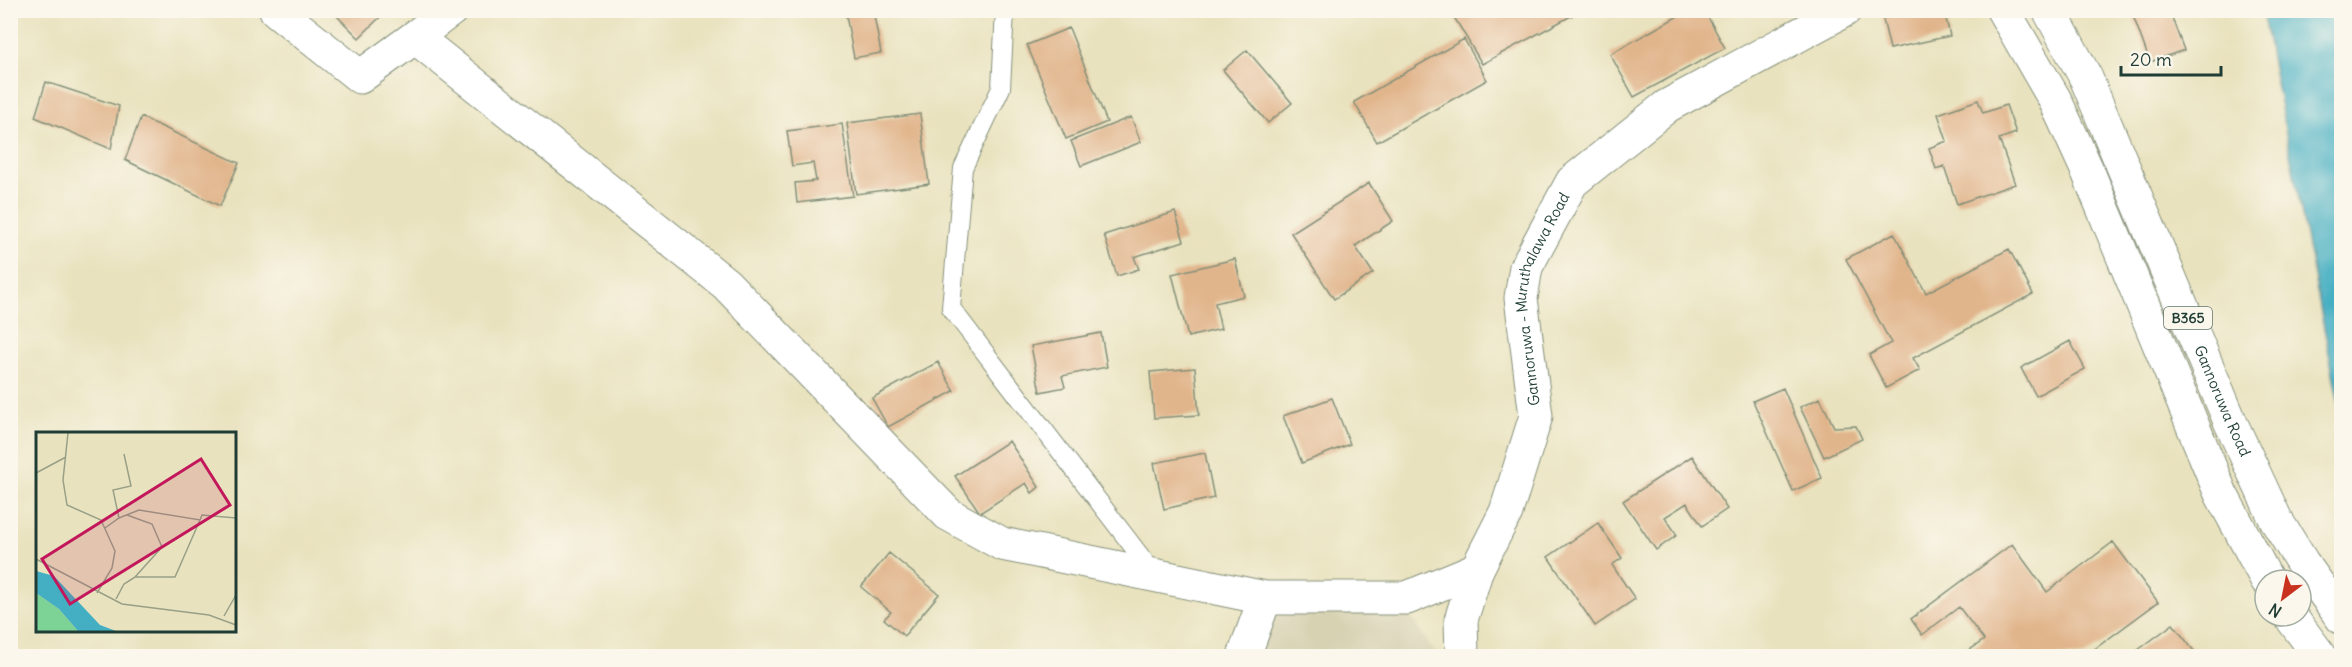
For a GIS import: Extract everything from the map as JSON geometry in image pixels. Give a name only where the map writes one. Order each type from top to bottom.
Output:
[{"type":"street","points":[[276,10],[360,77],[451,10]]},
{"type":"street","name":"Gannoruwa - Muruthalawa Road","points":[[1462,657],[1461,620],[1477,569],[1506,512],[1536,416],[1521,298],[1526,267],[1572,182],[1667,106],[1845,10]]},
{"type":"street","name":"B365","points":[[2003,10],[2055,100],[2088,172],[2212,473],[2261,568]]},
{"type":"street","name":"Gannoruwa Road","points":[[2049,10],[2086,78],[2230,421],[2276,520],[2302,562],[2342,618]]},
{"type":"street","points":[[415,36],[726,284],[948,514],[1002,544],[1157,578],[1265,598],[1407,598],[1477,569]]},
{"type":"street","points":[[1244,657],[1265,598]]},
{"type":"street","points":[[2299,628],[2320,657]]},
{"type":"lane","points":[[1005,10],[1002,88],[963,168],[951,309],[1157,578]]},
{"type":"shaded area","points":[[1406,610],[1437,656],[1229,656],[1242,617]]},
{"type":"water","points":[[2262,11],[2341,11],[2341,411],[2340,409]]},
{"type":"building","points":[[331,10],[387,10],[359,38]]},
{"type":"building","points":[[845,10],[873,10],[881,53],[854,58]]},
{"type":"building","points":[[1454,10],[1582,10],[1482,64],[1451,12]]},
{"type":"building","points":[[1689,10],[1704,10],[1725,48],[1634,97],[1610,54]]},
{"type":"building","points":[[1903,10],[1944,10],[1950,36],[1890,49],[1882,15]]},
{"type":"building","points":[[2131,10],[2169,10],[2184,50],[2150,62]]},
{"type":"building","points":[[1069,28],[1107,122],[1066,139],[1027,45]]},
{"type":"building","points":[[1464,39],[1487,80],[1377,142],[1354,102]]},
{"type":"building","points":[[1247,50],[1292,103],[1268,123],[1223,70]]},
{"type":"building","points":[[46,82],[119,106],[111,149],[35,117]]},
{"type":"building","points":[[1978,100],[1983,113],[2006,105],[2016,133],[1999,139],[2015,184],[1957,204],[1944,166],[1936,169],[1929,148],[1947,141],[1938,114]]},
{"type":"building","points":[[920,114],[929,184],[856,194],[847,123]]},
{"type":"building","points":[[141,117],[239,163],[220,206],[125,160]]},
{"type":"building","points":[[1131,117],[1141,142],[1081,166],[1071,141]]},
{"type":"building","points":[[842,124],[853,196],[797,203],[795,183],[816,181],[813,163],[792,166],[787,131]]},
{"type":"building","points":[[1369,183],[1393,221],[1355,246],[1373,273],[1334,299],[1291,233]]},
{"type":"building","points":[[1175,212],[1184,241],[1134,257],[1139,269],[1117,276],[1104,235]]},
{"type":"building","points":[[1894,233],[1926,293],[2009,249],[2033,294],[1913,358],[1920,370],[1886,388],[1869,355],[1891,343],[1846,259]]},
{"type":"building","points":[[1235,259],[1244,296],[1215,303],[1221,329],[1188,337],[1172,274]]},
{"type":"building","points":[[1101,333],[1107,367],[1062,376],[1065,387],[1040,392],[1031,346]]},
{"type":"building","points":[[2070,341],[2085,369],[2036,396],[2021,368]]},
{"type":"building","points":[[938,362],[954,391],[888,427],[872,398]]},
{"type":"building","points":[[1195,368],[1199,415],[1154,418],[1150,372]]},
{"type":"building","points":[[1783,388],[1822,478],[1793,491],[1753,401]]},
{"type":"building","points":[[1332,398],[1350,444],[1302,463],[1283,416]]},
{"type":"building","points":[[1820,398],[1834,427],[1856,426],[1862,439],[1824,457],[1800,407]]},
{"type":"building","points":[[1009,441],[1039,487],[1032,493],[1026,483],[980,513],[955,476]]},
{"type":"building","points":[[1205,453],[1214,498],[1164,509],[1154,463]]},
{"type":"building","points":[[1692,456],[1727,509],[1702,526],[1687,503],[1665,517],[1677,535],[1656,550],[1623,501]]},
{"type":"building","points":[[1598,523],[1622,558],[1612,565],[1635,599],[1595,626],[1548,557]]},
{"type":"building","points":[[2113,542],[2158,602],[2085,656],[1961,656],[1984,640],[1959,607],[1922,635],[1911,619],[2012,544],[2047,592]]},
{"type":"building","points":[[889,553],[939,594],[904,636],[884,619],[891,612],[861,587]]},
{"type":"building","points":[[2173,624],[2198,656],[2130,656]]}]
